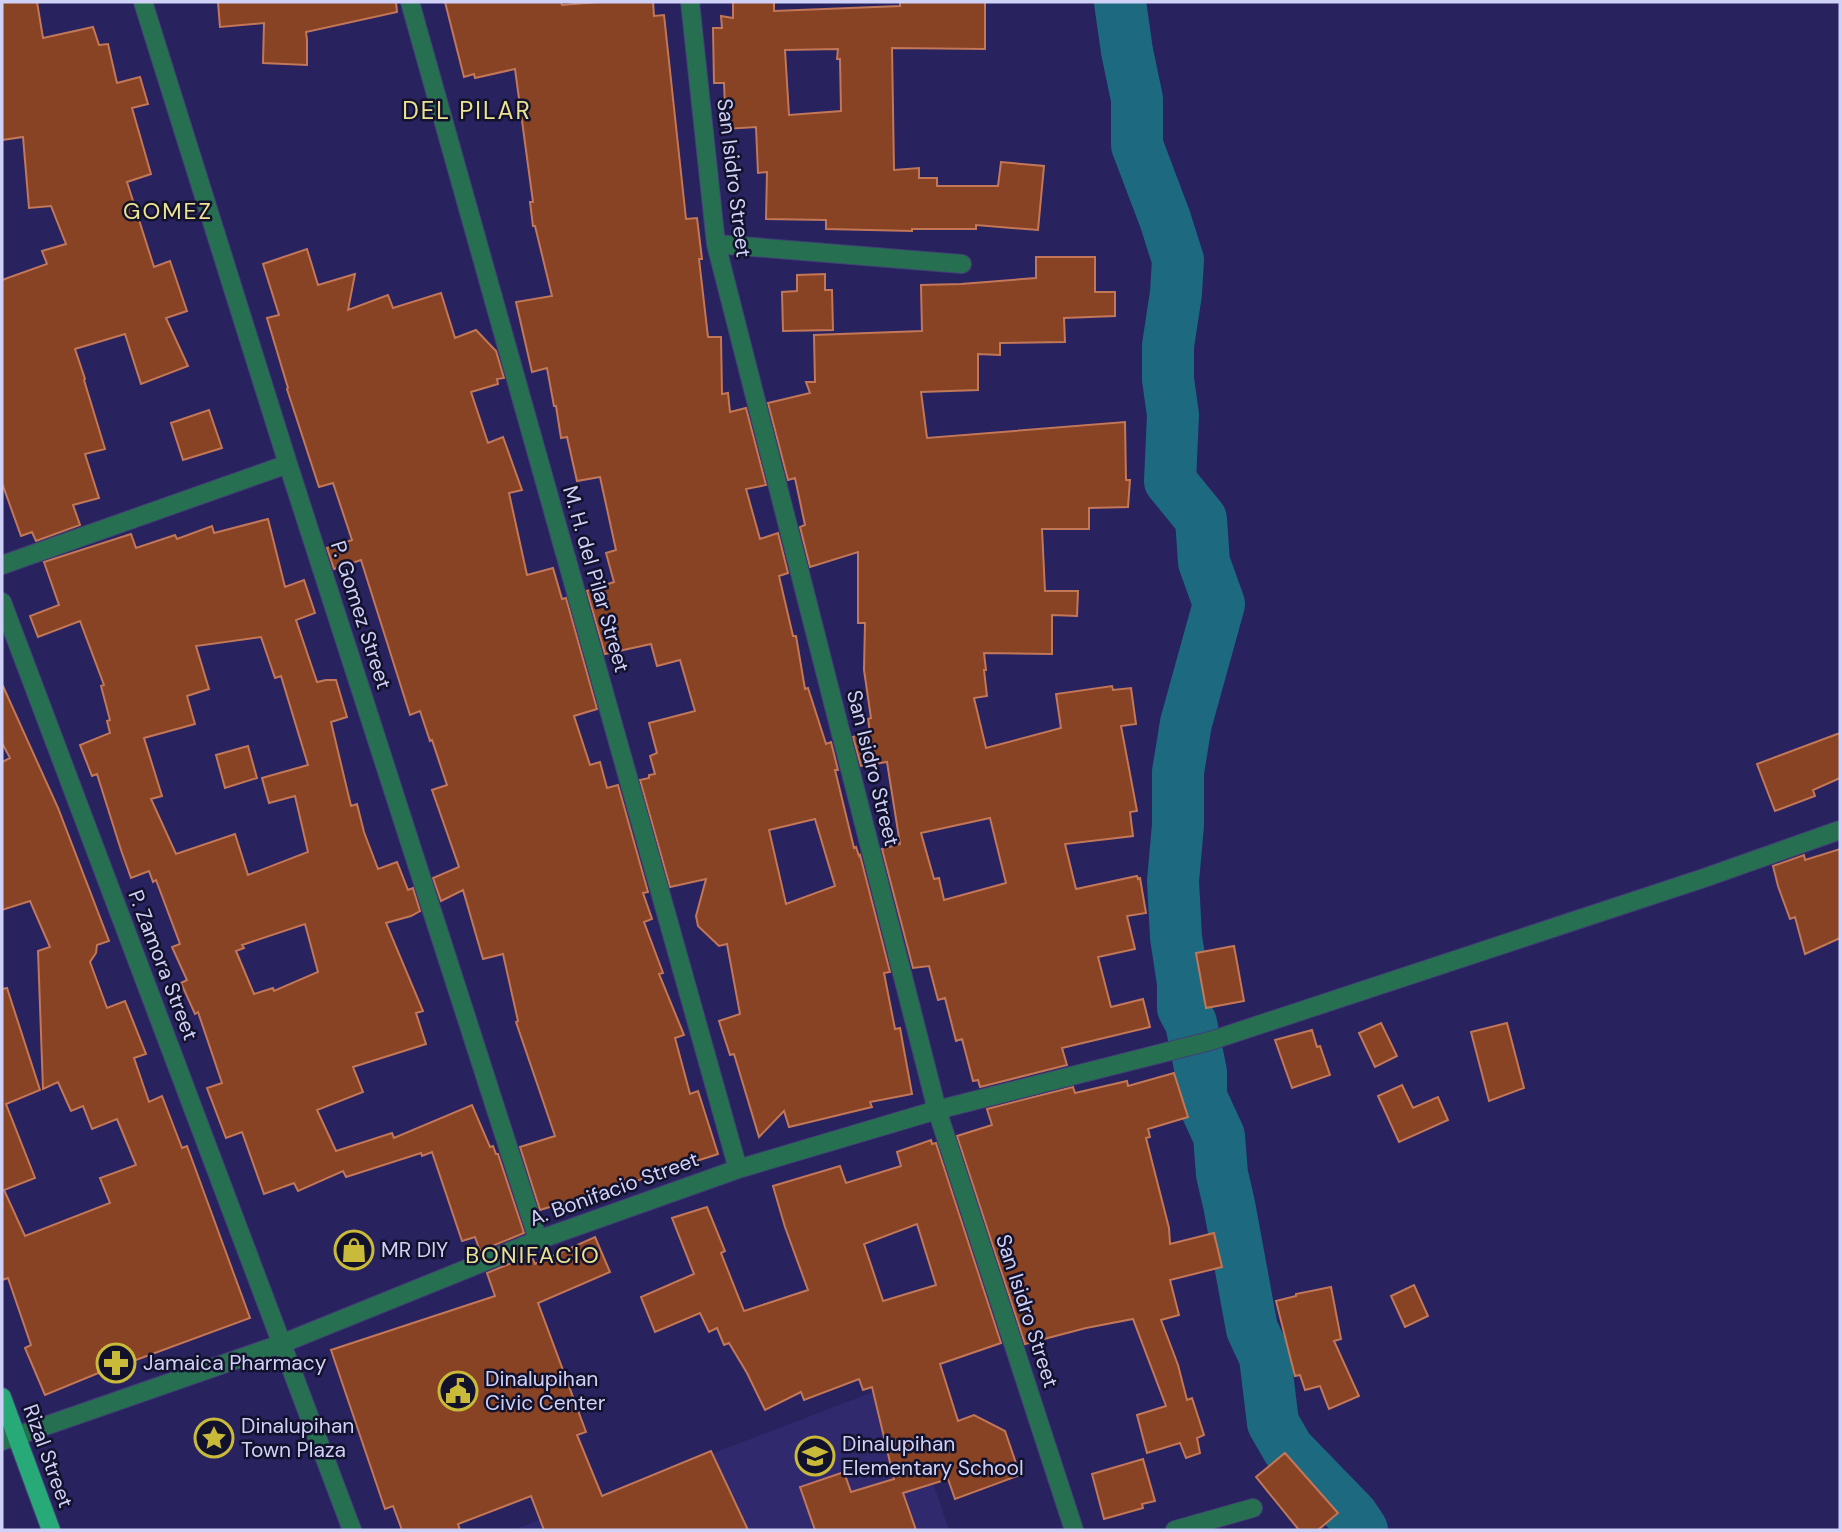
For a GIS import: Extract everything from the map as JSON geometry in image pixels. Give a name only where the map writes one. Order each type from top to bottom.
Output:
[{"type":"main road","name":"Rizal Street","points":[[2,1397],[9,1438],[51,1530]]},
{"type":"street","name":"P. Gomez Street","points":[[144,2],[288,464],[538,1240]]},
{"type":"street","name":"M. H. del Pilar Street","points":[[410,2],[738,1170]]},
{"type":"street","name":"San Isidro Street","points":[[690,2],[716,244],[937,1110],[1074,1530]]},
{"type":"street","points":[[716,244],[962,264]]},
{"type":"street","points":[[2,565],[288,464]]},
{"type":"street","name":"P. Zamora Street","points":[[2,602],[352,1530]]},
{"type":"street","name":"A. Bonifacio Street","points":[[9,1438],[281,1344],[538,1240],[738,1170],[937,1110],[1210,1041],[1840,830]]},
{"type":"street","points":[[1175,1530],[1253,1508]]},
{"type":"shaded area","name":"Dinalupihan Elementary School","points":[[899,1382],[949,1530],[513,1530]]},
{"type":"building","points":[[2,2],[37,2],[43,38],[93,27],[99,45],[108,44],[117,83],[140,77],[148,104],[132,108],[151,174],[127,182],[154,267],[170,261],[187,311],[166,318],[188,366],[141,384],[125,334],[75,349],[105,449],[85,454],[99,498],[73,505],[80,525],[36,541],[32,532],[21,536],[2,483],[2,280],[47,264],[42,251],[66,244],[51,206],[29,208],[23,137],[2,140]]},
{"type":"building","points":[[218,2],[396,2],[397,12],[306,32],[307,65],[263,63],[264,23],[220,27]]},
{"type":"building","points":[[445,2],[561,2],[562,5],[653,2],[654,16],[664,15],[686,219],[697,218],[708,337],[721,337],[722,394],[728,393],[730,412],[746,408],[766,485],[746,489],[760,539],[778,533],[788,573],[779,576],[793,636],[796,636],[805,689],[808,688],[826,744],[831,742],[854,848],[856,847],[860,855],[890,972],[884,973],[895,1029],[900,1028],[912,1094],[870,1102],[872,1107],[789,1127],[784,1111],[759,1137],[734,1054],[730,1055],[719,1021],[740,1014],[727,944],[719,946],[698,926],[696,916],[706,879],[670,887],[640,780],[655,774],[650,756],[657,753],[649,723],[695,711],[680,660],[657,666],[651,644],[605,654],[587,591],[614,582],[606,553],[616,550],[600,477],[577,481],[567,437],[561,438],[547,368],[532,372],[516,302],[552,296],[533,226],[530,202],[533,202],[515,69],[475,78],[474,74],[464,77]],"holes":[[[815,819],[835,886],[786,904],[769,830]]]},
{"type":"building","points":[[733,2],[774,2],[774,11],[900,6],[900,2],[985,2],[985,49],[892,48],[894,170],[919,168],[919,178],[937,178],[937,186],[998,186],[1001,162],[1044,166],[1038,230],[976,225],[976,229],[912,231],[826,229],[826,220],[766,219],[767,172],[758,173],[756,127],[726,129],[724,83],[714,83],[713,28],[722,28],[721,16],[733,18]],"holes":[[[838,49],[837,59],[840,59],[841,111],[789,115],[785,50]]]},
{"type":"building","points":[[307,249],[318,285],[355,274],[348,310],[388,295],[393,308],[441,293],[455,338],[476,330],[496,351],[504,378],[497,379],[498,384],[471,392],[488,443],[503,437],[522,490],[509,493],[527,575],[553,568],[562,599],[566,598],[597,709],[574,716],[590,765],[600,762],[607,788],[618,785],[648,892],[643,893],[652,919],[644,922],[663,973],[659,974],[684,1035],[675,1038],[690,1094],[698,1091],[718,1154],[540,1210],[520,1147],[555,1136],[516,1022],[518,1021],[503,954],[483,959],[463,890],[441,901],[433,878],[459,867],[432,790],[447,785],[420,711],[410,715],[361,560],[334,569],[327,548],[352,540],[333,483],[319,487],[267,318],[279,315],[263,264]]},
{"type":"building","points":[[1036,257],[1095,257],[1095,292],[1115,292],[1115,316],[1064,318],[1065,342],[1000,343],[1000,355],[978,354],[978,390],[921,392],[927,438],[1125,422],[1126,480],[1130,480],[1128,507],[1089,508],[1089,529],[1042,529],[1045,591],[1078,591],[1077,616],[1052,615],[1052,654],[984,653],[987,696],[974,698],[986,748],[1061,728],[1056,694],[1112,686],[1113,690],[1131,688],[1136,724],[1121,726],[1137,811],[1130,812],[1133,836],[1065,844],[1076,889],[1137,876],[1140,878],[1146,913],[1127,916],[1135,949],[1098,957],[1111,1007],[1143,999],[1150,1027],[1062,1048],[1067,1065],[980,1087],[978,1080],[973,1081],[962,1039],[956,1041],[945,998],[938,1000],[929,966],[913,968],[882,849],[900,844],[887,762],[861,766],[853,737],[870,732],[868,719],[871,718],[864,670],[865,623],[858,623],[858,552],[810,567],[800,527],[805,525],[795,478],[788,480],[768,403],[810,393],[806,382],[815,382],[814,335],[922,331],[921,285],[1036,278]],"holes":[[[990,818],[1006,883],[944,900],[939,878],[934,879],[921,833]]]},
{"type":"building","points":[[825,274],[825,290],[832,290],[833,330],[783,331],[782,292],[797,291],[797,275]]},
{"type":"building","points":[[209,410],[222,448],[183,460],[171,423]]},
{"type":"building","points":[[268,519],[285,587],[304,580],[315,613],[296,620],[317,682],[336,680],[347,717],[331,722],[351,806],[357,804],[378,869],[397,862],[408,890],[413,888],[420,911],[386,923],[423,1011],[416,1013],[426,1044],[353,1067],[363,1092],[317,1110],[336,1151],[392,1133],[394,1138],[472,1105],[490,1147],[493,1146],[498,1154],[524,1233],[480,1251],[475,1237],[462,1241],[432,1152],[422,1156],[421,1153],[346,1177],[343,1171],[298,1191],[294,1183],[264,1194],[242,1132],[226,1138],[207,1088],[222,1083],[198,1012],[195,1014],[181,983],[187,980],[172,947],[180,944],[156,880],[153,882],[149,871],[131,878],[97,774],[92,776],[80,745],[110,733],[107,721],[110,720],[101,686],[104,685],[80,621],[38,637],[30,616],[59,605],[44,562],[131,534],[136,548],[175,535],[177,539],[212,526],[214,533]],"holes":[[[261,637],[275,678],[281,676],[308,765],[262,778],[269,803],[295,796],[308,852],[248,875],[235,834],[176,854],[151,799],[162,796],[144,738],[195,724],[187,696],[209,689],[196,646]],[[305,924],[318,972],[274,991],[273,988],[254,994],[236,951],[244,948],[242,945]]]},
{"type":"building","points":[[2,684],[58,808],[109,941],[97,945],[96,953],[90,962],[107,1008],[125,1001],[146,1054],[134,1058],[149,1102],[162,1096],[182,1148],[187,1146],[250,1318],[113,1367],[45,1395],[25,1348],[31,1345],[8,1278],[2,1280],[2,989],[7,988],[40,1090],[6,1104],[35,1178],[4,1190],[25,1236],[110,1203],[100,1178],[136,1165],[117,1119],[92,1129],[83,1106],[71,1111],[58,1082],[43,1089],[38,951],[50,947],[30,901],[2,910],[2,762],[10,758],[2,743]]},
{"type":"building","points":[[1840,733],[1840,778],[1813,790],[1815,796],[1775,811],[1757,764]]},
{"type":"building","points":[[248,746],[257,778],[225,788],[216,755]]},
{"type":"building","points":[[1840,849],[1840,938],[1805,954],[1795,917],[1790,919],[1773,866],[1804,855],[1805,860]]},
{"type":"building","points":[[1234,946],[1244,1001],[1206,1008],[1196,953]]},
{"type":"building","points":[[1381,1023],[1397,1056],[1375,1067],[1359,1033]]},
{"type":"building","points":[[1507,1023],[1524,1088],[1489,1101],[1471,1032]]},
{"type":"building","points":[[1312,1030],[1330,1075],[1292,1088],[1275,1040]]},
{"type":"building","points":[[1174,1073],[1188,1117],[1148,1129],[1150,1137],[1146,1138],[1169,1228],[1170,1244],[1214,1233],[1222,1267],[1170,1280],[1179,1315],[1161,1320],[1178,1365],[1187,1400],[1192,1398],[1204,1435],[1197,1438],[1200,1453],[1186,1458],[1180,1443],[1147,1453],[1137,1415],[1166,1406],[1133,1319],[1025,1344],[957,1136],[992,1125],[987,1109],[1073,1087],[1075,1093],[1127,1081],[1128,1086]]},
{"type":"building","points":[[1402,1085],[1413,1108],[1438,1097],[1448,1120],[1399,1142],[1378,1096]]},
{"type":"building","points":[[931,1140],[932,1144],[936,1143],[1001,1343],[940,1364],[958,1421],[974,1415],[1005,1431],[1020,1475],[955,1499],[948,1479],[903,1493],[916,1530],[815,1530],[800,1487],[844,1472],[851,1492],[894,1479],[872,1387],[863,1390],[859,1379],[804,1400],[801,1392],[765,1410],[747,1373],[729,1343],[724,1345],[717,1328],[709,1332],[700,1313],[655,1332],[641,1297],[694,1274],[672,1218],[707,1207],[725,1251],[721,1253],[744,1311],[808,1290],[773,1186],[840,1166],[846,1183],[901,1166],[897,1152]],"holes":[[[917,1224],[936,1285],[883,1301],[864,1244]]]},
{"type":"building","name":"Dinalupihan Civic Center","points":[[595,1237],[610,1272],[538,1303],[586,1432],[577,1435],[602,1496],[711,1451],[748,1530],[544,1530],[531,1496],[458,1524],[460,1530],[402,1530],[393,1506],[385,1509],[331,1350],[495,1296],[487,1273],[531,1255],[535,1264]]},
{"type":"building","points":[[1414,1285],[1428,1316],[1405,1327],[1391,1296]]},
{"type":"building","points":[[1331,1287],[1341,1339],[1334,1341],[1359,1396],[1329,1409],[1320,1386],[1305,1390],[1300,1375],[1295,1376],[1276,1301]]},
{"type":"building","points":[[1285,1453],[1338,1513],[1318,1530],[1299,1530],[1256,1477]]},
{"type":"building","points":[[1143,1459],[1155,1501],[1142,1504],[1143,1508],[1104,1519],[1092,1474]]},
{"type":"waterway","points":[[1120,2],[1137,99],[1137,145],[1178,260],[1168,346],[1168,379],[1173,415],[1170,481],[1201,519],[1204,562],[1219,604],[1186,723],[1178,772],[1178,825],[1173,881],[1183,1008],[1191,1023],[1201,1072],[1201,1097],[1219,1136],[1222,1174],[1252,1329],[1265,1357],[1273,1423],[1288,1449],[1352,1515],[1362,1530]]},
{"type":"place","name":"MR DIY","points":[[354,1250]]},
{"type":"place","name":"Jamaica Pharmacy","points":[[116,1363]]},
{"type":"place","name":"Dinalupihan Civic Center","points":[[458,1391]]},
{"type":"place","name":"Dinalupihan Town Plaza","points":[[214,1438]]},
{"type":"place","name":"Dinalupihan Elementary School","points":[[815,1456]]},
{"type":"district","name":"DEL PILAR","points":[[467,110]]},
{"type":"district","name":"GOMEZ","points":[[168,211]]},
{"type":"district","name":"BONIFACIO","points":[[533,1255]]}]
